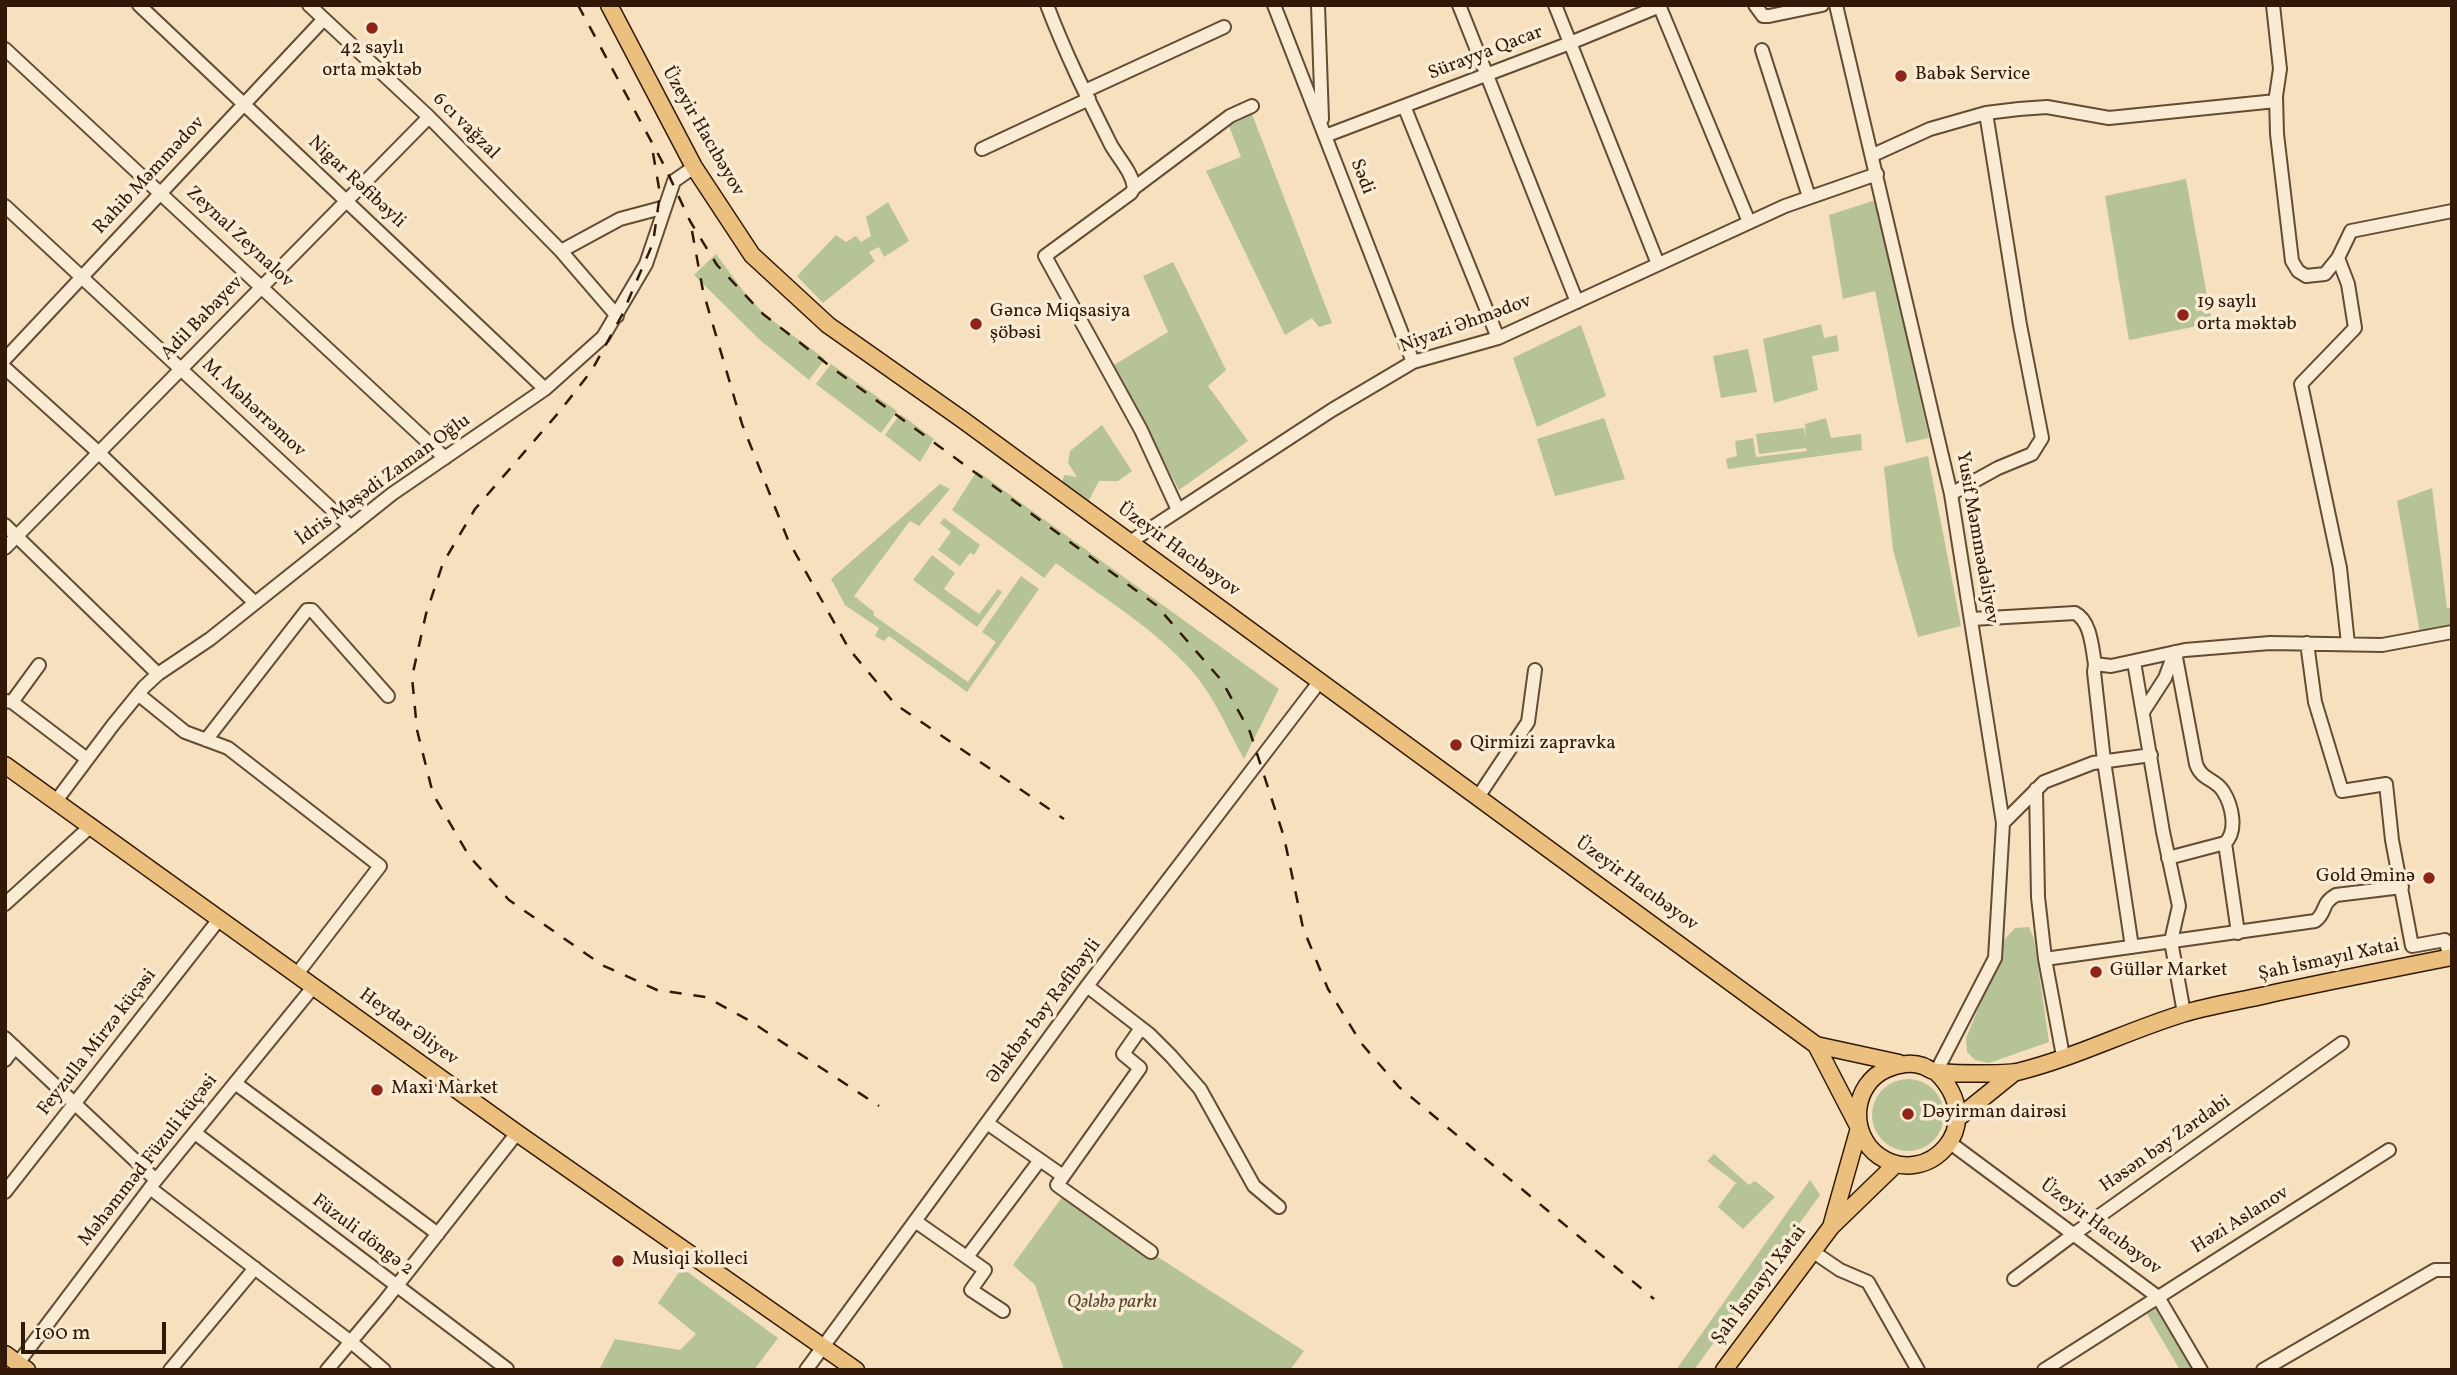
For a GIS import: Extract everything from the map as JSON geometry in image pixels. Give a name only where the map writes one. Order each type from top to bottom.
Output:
[{"type":"main road","name":"Üzeyir Hacıbəyov","points":[[609,5],[694,167],[752,255],[828,325],[932,397],[1816,1045]]},
{"type":"main road","name":"Heydər Əliyev","points":[[5,765],[517,1133],[856,1370]]},
{"type":"main road","name":"Şah İsmayıl Xətai","points":[[1936,1072],[2015,1072],[2183,1013],[2451,957]]},
{"type":"main road","points":[[1816,1045],[1903,1064],[1920,1065],[1936,1072],[1953,1093],[1958,1118],[1954,1135],[1944,1150],[1930,1160],[1913,1165],[1896,1164],[1880,1156],[1867,1144],[1816,1045]]},
{"type":"main road","points":[[1831,1227],[1859,1128],[1857,1111],[1862,1094],[1871,1079],[1886,1069],[1903,1064]]},
{"type":"main road","name":"Şah İsmayıl Xətai","points":[[1958,1118],[2015,1072]]},
{"type":"main road","name":"Şah İsmayıl Xətai","points":[[1724,1370],[1831,1227],[1896,1164]]},
{"type":"street","name":"Nigar Rəfibəyli","points":[[139,5],[545,389]]},
{"type":"street","name":"6 cı vağzal","points":[[309,5],[429,117],[561,251],[617,316]]},
{"type":"street","points":[[1047,5],[1113,149],[1133,180],[1134,188]]},
{"type":"street","name":"Sədi","points":[[1274,5],[1413,362]]},
{"type":"street","points":[[1318,5],[1323,133]]},
{"type":"street","points":[[1459,5],[1577,302]]},
{"type":"street","points":[[1555,5],[1658,264]]},
{"type":"street","points":[[1755,5],[1763,16],[1822,5]]},
{"type":"street","name":"Yusif Məmmədəliyev","points":[[1836,5],[1951,494],[2003,823],[1995,958],[1936,1072]]},
{"type":"street","points":[[2273,5],[2280,69],[2276,101],[2277,134],[2292,261],[2298,271],[2306,276],[2325,274],[2338,258],[2351,231],[2452,211]]},
{"type":"street","points":[[1659,6],[1749,222]]},
{"type":"street","name":"Sürayya Qacar","points":[[1323,133],[1404,106],[1659,6]]},
{"type":"street","name":"Rahib Məmmədov","points":[[5,359],[324,20]]},
{"type":"street","points":[[982,149],[1224,27]]},
{"type":"street","name":"Zeynal Zeynalov","points":[[5,49],[162,192],[445,458]]},
{"type":"street","points":[[1762,50],[1809,197]]},
{"type":"street","points":[[1873,155],[1930,129],[1986,113],[2047,107],[2109,118],[2276,101]]},
{"type":"street","points":[[1178,510],[1141,430],[1045,256],[1230,116],[1252,106]]},
{"type":"street","points":[[1404,106],[1498,338]]},
{"type":"street","points":[[1951,494],[1998,468],[2032,454],[2042,438],[2020,325],[1986,113]]},
{"type":"street","name":"Adil Babayev","points":[[5,548],[429,117]]},
{"type":"street","name":"İdris Məşədi Zaman Oğlu","points":[[56,801],[138,694],[158,674],[209,639],[392,494],[545,389],[603,337],[646,264],[674,181],[694,167]]},
{"type":"street","name":"Niyazi Əhmədov","points":[[1130,542],[1332,410],[1413,362],[1498,338],[1749,222],[1809,197],[1877,174]]},
{"type":"street","name":"M. Məhərrəmov","points":[[5,205],[351,527]]},
{"type":"street","points":[[561,251],[620,219],[665,207]]},
{"type":"street","points":[[2338,258],[2348,284],[2356,328],[2301,383],[2340,568],[2348,644]]},
{"type":"street","points":[[5,368],[99,453],[255,603]]},
{"type":"street","points":[[5,525],[158,674]]},
{"type":"street","points":[[205,740],[307,610],[312,610],[388,696]]},
{"type":"street","points":[[1972,619],[2076,613],[2086,623],[2095,664],[2104,761],[2132,947]]},
{"type":"street","points":[[2095,664],[2111,666],[2175,652],[2270,643],[2382,645],[2452,632]]},
{"type":"street","points":[[2307,643],[2315,702],[2342,791],[2386,785],[2392,840],[2412,946],[2445,940],[2451,957]]},
{"type":"street","points":[[2143,712],[2165,678],[2175,652]]},
{"type":"street","points":[[2175,652],[2192,751],[2198,770],[2223,790],[2230,806],[2233,830],[2225,843],[2238,933]]},
{"type":"street","points":[[2134,662],[2168,858],[2179,906],[2171,941],[2183,1013]]},
{"type":"street","points":[[39,665],[9,701],[87,759]]},
{"type":"street","points":[[1478,796],[1528,722],[1535,670]]},
{"type":"street","name":"Ələkbər bəy Rəfibəyli","points":[[806,1370],[1087,986],[1320,681]]},
{"type":"street","points":[[138,694],[185,732],[228,748],[380,866],[297,974]]},
{"type":"street","points":[[2003,823],[2044,782],[2092,762],[2151,755]]},
{"type":"street","points":[[2036,789],[2038,897],[2045,959],[2063,1056]]},
{"type":"street","points":[[5,904],[91,826]]},
{"type":"street","points":[[2168,858],[2225,843]]},
{"type":"street","points":[[2045,959],[2315,921],[2320,918],[2326,900],[2336,895],[2402,887]]},
{"type":"street","name":"Feyzulla Mirzə küçəsi","points":[[5,1192],[220,918]]},
{"type":"street","name":"Məhəmməd Füzuli küçəsi","points":[[17,1362],[153,1184],[314,986]]},
{"type":"street","points":[[1087,986],[1142,1028],[1200,1089],[1254,1186],[1279,1207]]},
{"type":"street","points":[[1142,1028],[1123,1054],[1140,1068],[1057,1185],[1151,1252]]},
{"type":"street","points":[[5,1038],[76,1103],[153,1184],[384,1370]]},
{"type":"street","name":"Həsən bəy Zərdabi","points":[[2014,1279],[2342,1044]]},
{"type":"street","points":[[5,1060],[15,1047]]},
{"type":"street","points":[[235,1083],[438,1234]]},
{"type":"street","points":[[987,1123],[1063,1176]]},
{"type":"street","name":"Füzuli döngə 2","points":[[195,1133],[508,1369]]},
{"type":"street","points":[[327,1370],[517,1133]]},
{"type":"street","name":"Üzeyir Hacıbəyov","points":[[1949,1142],[2158,1297],[2201,1370]]},
{"type":"street","name":"Həzi Aslanov","points":[[2044,1370],[2389,1150]]},
{"type":"street","points":[[967,1257],[1040,1160]]},
{"type":"street","points":[[915,1221],[985,1270],[971,1290],[1003,1311]]},
{"type":"street","points":[[1812,1251],[1840,1270],[1868,1282],[1918,1370]]},
{"type":"street","points":[[170,1370],[255,1268]]},
{"type":"street","points":[[2263,1370],[2435,1270],[2452,1270]]},
{"type":"green space","points":[[1252,114],[1332,323],[1319,327],[1312,318],[1285,335],[1206,171],[1241,157],[1229,126]]},
{"type":"green space","points":[[2186,179],[2212,323],[2129,340],[2105,196]]},
{"type":"green space","points":[[1876,200],[1929,438],[1906,443],[1875,291],[1843,299],[1829,215]]},
{"type":"green space","points":[[888,202],[909,241],[884,257],[879,247],[869,252],[875,261],[823,303],[797,276],[836,235],[846,242],[856,236],[861,242],[871,236],[866,217]]},
{"type":"green space","points":[[716,254],[765,315],[825,359],[809,380],[760,340],[694,275]]},
{"type":"green space","points":[[1173,262],[1226,370],[1208,386],[1248,441],[1179,490],[1114,365],[1168,332],[1143,276]]},
{"type":"green space","points":[[1821,324],[1824,338],[1837,335],[1839,351],[1812,356],[1818,390],[1774,403],[1763,339]]},
{"type":"green space","points":[[1581,325],[1606,396],[1537,427],[1513,358]]},
{"type":"green space","points":[[1748,349],[1757,392],[1721,398],[1713,356]]},
{"type":"green space","points":[[831,364],[897,411],[881,433],[816,384]]},
{"type":"green space","points":[[900,414],[934,439],[920,462],[885,435]]},
{"type":"green space","points":[[1604,418],[1625,479],[1555,496],[1537,439]]},
{"type":"green space","points":[[1826,418],[1831,438],[1861,434],[1862,450],[1728,469],[1726,459],[1737,456],[1735,441],[1753,438],[1756,457],[1807,451],[1806,448],[1759,454],[1756,434],[1804,428],[1806,439],[1805,424]]},
{"type":"green space","points":[[1102,425],[1132,471],[1118,481],[1099,481],[1088,502],[1062,484],[1064,475],[1077,477],[1068,463],[1070,451]]},
{"type":"green space","points":[[1928,456],[1961,626],[1918,637],[1893,550],[1884,467]]},
{"type":"green space","points":[[977,471],[1279,689],[1244,759],[1205,688],[1191,670],[1156,636],[1056,563],[1044,578],[952,510]]},
{"type":"green space","points":[[940,484],[950,489],[919,526],[910,521],[854,596],[874,612],[873,615],[968,682],[996,642],[982,632],[1021,576],[1039,589],[967,692],[889,636],[884,641],[875,636],[879,628],[845,605],[831,579]]},
{"type":"green space","points":[[2432,488],[2447,608],[2452,608],[2452,627],[2420,633],[2397,501]]},
{"type":"green space","points":[[944,518],[980,545],[974,555],[970,553],[960,566],[938,550],[951,532],[940,523]]},
{"type":"green space","points":[[932,555],[955,573],[944,589],[979,614],[998,589],[1002,592],[977,627],[913,580]]},
{"type":"green space","points":[[2029,927],[2034,939],[2049,1042],[1989,1063],[1975,1060],[1967,1052],[1966,1038],[2001,954],[2004,940],[2015,928]]},
{"type":"green space","points":[[1908,1079],[1928,1085],[1938,1095],[1944,1115],[1938,1135],[1928,1145],[1908,1151],[1888,1145],[1878,1135],[1872,1115],[1878,1095],[1888,1085]]},
{"type":"green space","points":[[1714,1154],[1749,1185],[1755,1181],[1775,1197],[1743,1229],[1718,1207],[1736,1183],[1707,1161]]},
{"type":"green space","points":[[1810,1180],[1820,1195],[1694,1370],[1676,1370]]},
{"type":"green space","name":"Qələbə parkı","points":[[1063,1196],[1304,1351],[1290,1370],[1064,1370],[1035,1285],[1013,1265]]},
{"type":"green space","points":[[682,1268],[778,1338],[754,1370],[599,1370],[615,1339],[680,1350],[696,1334],[658,1303]]},
{"type":"green space","points":[[2159,1306],[2196,1370],[2180,1370],[2147,1314]]},
{"type":"railway","points":[[578,5],[665,167],[690,221],[717,265],[763,314],[835,370],[1156,605],[1222,681],[1250,732],[1284,837],[1303,928],[1328,989],[1361,1043],[1399,1087],[1654,1299]]},
{"type":"railway","points":[[653,153],[660,194],[653,243],[622,315],[592,370],[475,509],[443,563],[426,614],[412,677],[417,730],[433,794],[469,856],[509,900],[602,965],[657,990],[706,997],[750,1021],[879,1106]]},
{"type":"railway","points":[[692,231],[703,291],[742,424],[788,540],[849,649],[895,704],[1064,819]]},
{"type":"place","name":"42 saylı orta məktəb","points":[[372,28]]},
{"type":"place","name":"Babək Service","points":[[1901,76]]},
{"type":"place","name":"19 saylı orta məktəb","points":[[2183,315]]},
{"type":"place","name":"Gəncə Miqsasiya şöbəsi","points":[[976,324]]},
{"type":"place","name":"Qirmizi zapravka","points":[[1456,745]]},
{"type":"place","name":"Gold Əminə","points":[[2429,878]]},
{"type":"place","name":"Güllər Market","points":[[2096,972]]},
{"type":"place","name":"Maxi Market","points":[[377,1090]]},
{"type":"place","name":"Dəyirman dairəsi","points":[[1908,1114]]},
{"type":"place","name":"Musiqi kolleci","points":[[618,1261]]}]
